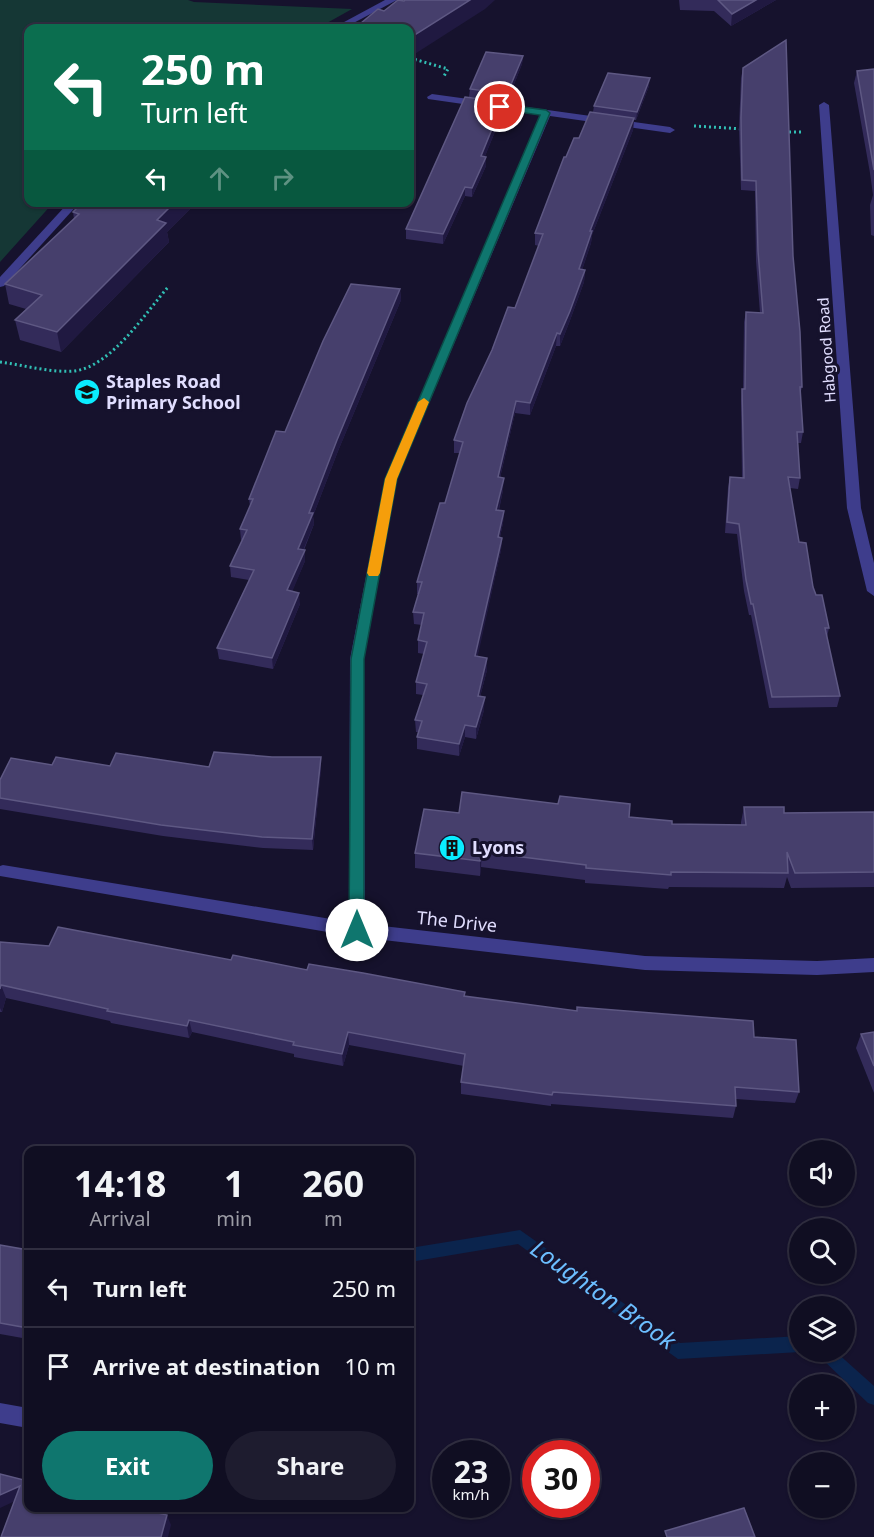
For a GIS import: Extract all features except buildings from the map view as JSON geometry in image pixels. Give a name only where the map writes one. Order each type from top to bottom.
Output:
[{"type":"street","points":[[346,24],[392,0]]},
{"type":"street","points":[[432,97],[670,130]]},
{"type":"street","name":"Habgood Road","points":[[824,105],[854,508],[874,591]]},
{"type":"street","points":[[357,930],[357,659],[391,479],[546,113]]},
{"type":"street","points":[[0,284],[70,207]]},
{"type":"street","name":"The Drive","points":[[3,871],[357,930],[645,963],[817,968],[874,965]]},
{"type":"street","points":[[0,1413],[24,1417]]},
{"type":"path","points":[[670,130],[669,125],[747,129]]},
{"type":"path","points":[[781,131],[825,134]]},
{"type":"path","points":[[0,362],[74,371],[87,368],[100,361],[112,350],[169,286]]},
{"type":"green space","points":[[0,0],[188,0],[352,9],[325,24],[24,24],[24,207],[49,207],[0,262]]},
{"type":"waterway","name":"Loughton Brook","points":[[414,1254],[520,1237],[678,1351],[789,1345]]},
{"type":"waterway","name":"Loughton Brook","points":[[836,1362],[874,1397]]},
{"type":"slow traffic","points":[[373,573],[391,479],[424,402]]},
{"type":"place","name":"Staples Road Primary School","points":[[87,392]]},
{"type":"place","name":"Lyons","points":[[452,848]]},
{"type":"route","points":[[357,930],[357,659],[391,479],[546,113],[500,107]]}]
